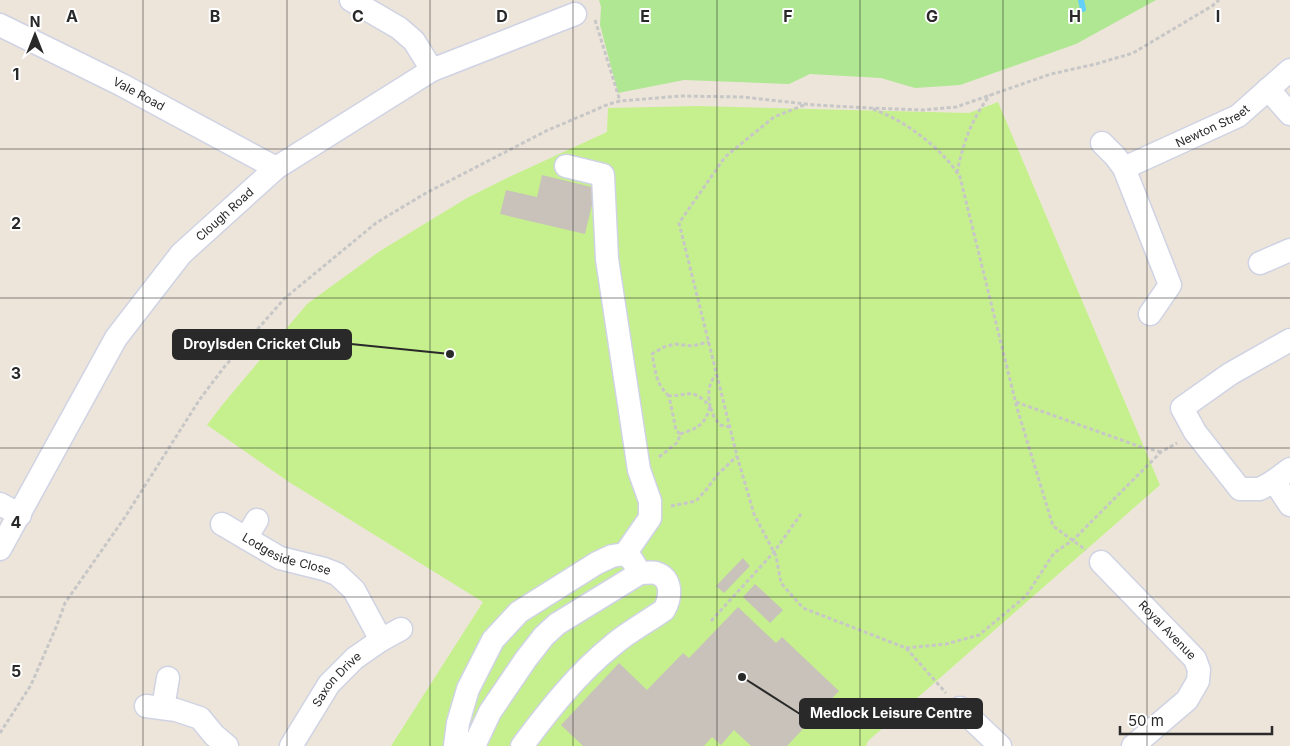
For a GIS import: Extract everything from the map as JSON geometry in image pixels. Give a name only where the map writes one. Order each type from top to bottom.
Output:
[{"type":"street","points":[[351,0],[399,28],[414,41],[432,70]]},
{"type":"street","name":"Clough Road","points":[[0,549],[116,338],[181,254],[276,168],[432,70],[575,14]]},
{"type":"street","name":"Vale Road","points":[[0,25],[122,85],[276,168]]},
{"type":"street","name":"Newton Street","points":[[1124,168],[1238,116],[1290,70]]},
{"type":"street","points":[[1268,89],[1290,114]]},
{"type":"street","points":[[1102,143],[1124,168],[1170,285],[1150,314]]},
{"type":"street","points":[[455,746],[458,723],[468,689],[493,640],[520,612],[597,563],[612,556],[625,554],[650,518],[650,501],[639,470],[607,259],[604,175],[566,166]]},
{"type":"street","points":[[1260,263],[1290,250]]},
{"type":"street","points":[[1290,340],[1230,374],[1182,408],[1194,432],[1240,489],[1275,480],[1290,505]]},
{"type":"street","points":[[0,504],[20,514]]},
{"type":"street","name":"Lodgeside Close","points":[[222,524],[251,529],[280,558],[337,574],[354,590],[381,640]]},
{"type":"street","points":[[625,554],[632,560],[640,573]]},
{"type":"street","name":"Royal Avenue","points":[[1101,562],[1195,659],[1199,670],[1198,681],[1187,700],[1134,746]]},
{"type":"street","points":[[474,746],[490,712],[526,659],[544,636],[557,624],[640,573],[654,572],[663,576],[669,588],[669,602],[664,610],[614,644],[582,672],[522,746]]},
{"type":"street","name":"Saxon Drive","points":[[291,746],[328,684],[354,658],[401,629]]},
{"type":"street","points":[[168,678],[154,707],[182,712],[200,718],[226,746]]},
{"type":"street","points":[[960,708],[1000,746]]},
{"type":"path","points":[[0,733],[31,686],[66,602],[125,516],[200,399],[225,366],[285,298],[376,223],[426,193],[546,131],[620,101],[690,96],[743,97],[806,104],[870,108],[923,110],[956,107],[1051,74],[1133,53],[1219,0]]},
{"type":"path","points":[[575,14],[594,16],[620,101]]},
{"type":"path","points":[[957,173],[961,151],[969,129],[990,94]]},
{"type":"path","points":[[806,104],[774,117],[725,158],[679,224],[737,456],[754,514],[776,556],[781,583],[802,608],[906,648],[946,644],[979,635],[1026,596],[1054,554],[1073,540],[1161,452],[1194,432]]},
{"type":"path","points":[[870,108],[895,119],[927,140],[960,177],[1016,402],[1053,526],[1101,562]]},
{"type":"path","points":[[680,434],[676,430],[670,396],[662,389],[658,382],[652,354],[664,347],[675,344],[692,346],[709,342]]},
{"type":"path","points":[[717,374],[712,379],[708,395],[710,406],[714,417],[720,425],[730,426]]},
{"type":"path","points":[[670,396],[692,394],[701,397],[710,406]]},
{"type":"path","points":[[1016,402],[1138,446],[1161,452]]},
{"type":"path","points":[[680,434],[698,428],[706,418],[710,406]]},
{"type":"path","points":[[639,470],[678,442],[680,434]]},
{"type":"path","points":[[650,510],[696,501],[718,474],[737,456]]},
{"type":"path","points":[[711,621],[774,552],[801,514]]},
{"type":"path","points":[[906,648],[960,708]]},
{"type":"green space","points":[[599,0],[1156,0],[1076,44],[960,85],[915,88],[881,78],[810,74],[789,84],[684,80],[618,93],[600,25],[601,7]]},
{"type":"green space","points":[[998,102],[1160,485],[868,741],[866,746],[391,746],[483,602],[289,482],[207,425],[307,304],[380,251],[467,198],[607,132],[608,108],[698,106],[969,113]]},
{"type":"building","points":[[542,175],[596,188],[585,234],[500,214],[506,190],[537,197]]},
{"type":"building","points":[[743,558],[750,566],[724,593],[716,586]]},
{"type":"building","points":[[755,584],[783,610],[770,623],[743,597]]},
{"type":"building","points":[[738,607],[776,643],[782,637],[839,691],[787,746],[751,746],[734,730],[721,745],[712,737],[704,746],[583,746],[561,725],[619,663],[647,690],[683,653],[689,658]]},
{"type":"waterway","points":[[1081,0],[1083,9]]},
{"type":"place","name":"Droylsden Cricket Club","points":[[450,354]]},
{"type":"place","name":"Medlock Leisure Centre","points":[[742,677]]}]
